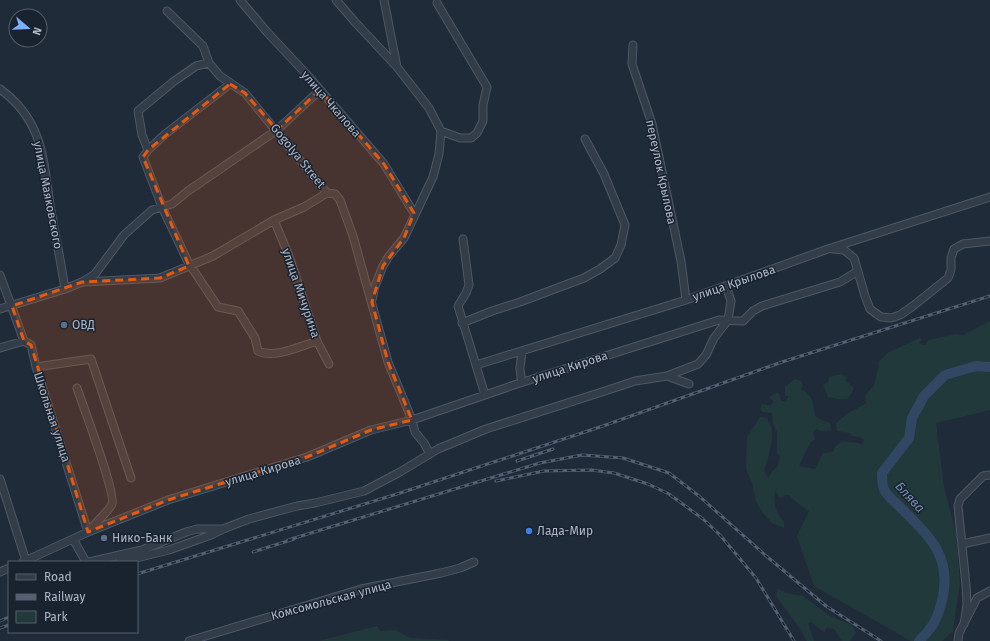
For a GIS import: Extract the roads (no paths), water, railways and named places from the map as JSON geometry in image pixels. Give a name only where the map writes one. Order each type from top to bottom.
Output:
[{"type":"street","name":"улица Чкалова","points":[[240,0],[384,164],[414,213]]},
{"type":"street","points":[[336,0],[397,67],[429,108],[441,131],[439,154],[433,177],[414,213],[404,238],[383,266],[375,286],[372,302]]},
{"type":"street","points":[[384,0],[397,67]]},
{"type":"street","points":[[437,3],[487,88],[483,105],[483,121],[477,133],[471,138],[460,138],[441,131]]},
{"type":"street","name":"Gogolya Street","points":[[167,11],[203,46],[209,63],[220,76],[245,93],[277,130],[327,193],[335,194],[340,200],[353,236],[388,362],[412,420],[415,432],[424,442],[430,454]]},
{"type":"street","name":"переулок Крылова","points":[[633,45],[632,64],[652,124],[681,261],[686,300]]},
{"type":"street","points":[[148,150],[142,136],[138,111],[173,82],[196,66],[209,63]]},
{"type":"street","points":[[230,84],[164,135],[148,150],[143,157],[162,207],[189,267],[218,307],[238,311],[255,338],[258,352],[262,354],[275,354],[317,341]]},
{"type":"street","name":"улица Маяковского","points":[[0,89],[10,96],[29,118],[36,131],[47,176],[50,203],[65,290]]},
{"type":"street","points":[[0,309],[65,290],[95,274],[124,235],[152,210],[172,204],[188,190],[277,130],[320,90]]},
{"type":"street","points":[[462,323],[584,278],[615,258],[621,245],[625,225],[604,174],[585,139]]},
{"type":"street","points":[[82,282],[160,278],[214,256],[274,220],[304,207],[327,193]]},
{"type":"street","name":"улица Крылова","points":[[476,365],[686,300],[828,249],[990,197]]},
{"type":"street","name":"улица Мичурина","points":[[274,220],[289,256],[317,341],[329,364]]},
{"type":"street","points":[[463,239],[469,285],[458,306],[485,395]]},
{"type":"street","points":[[828,249],[844,250],[854,258],[870,309],[881,317],[891,318],[900,315],[913,306],[948,278],[951,258],[954,250],[963,244],[990,241]]},
{"type":"street","name":"улица Кирова","points":[[24,561],[88,532],[168,500],[307,457],[371,430],[412,420],[719,320],[736,322],[743,321],[753,311],[762,306],[840,282],[858,271]]},
{"type":"street","name":"Школьная улица","points":[[0,275],[24,341],[31,345],[36,367],[88,532]]},
{"type":"street","points":[[124,561],[169,550],[249,519],[296,506],[364,491],[400,472],[438,449],[486,429],[635,381],[667,376],[698,364],[706,355],[714,338],[728,320],[731,301],[726,286]]},
{"type":"street","points":[[0,348],[24,341]]},
{"type":"street","points":[[521,378],[520,364],[522,351]]},
{"type":"street","points":[[36,367],[91,359],[131,478]]},
{"type":"street","points":[[667,376],[689,384]]},
{"type":"street","points":[[77,388],[103,464],[113,499],[109,509],[88,532]]},
{"type":"street","points":[[964,624],[967,605],[958,506],[960,499],[983,476],[990,475]]},
{"type":"street","points":[[0,479],[24,561]]},
{"type":"street","points":[[92,561],[142,550],[186,532],[223,529]]},
{"type":"street","points":[[962,544],[990,538]]},
{"type":"street","points":[[73,539],[86,561]]},
{"type":"street","name":"Комсомольская улица","points":[[189,641],[362,589],[441,573],[460,568],[474,562]]},
{"type":"street","points":[[958,641],[964,624],[977,598],[990,591]]},
{"type":"waterway","name":"Блява","points":[[919,641],[932,626],[939,610],[945,581],[943,568],[940,556],[928,536],[886,493],[883,485],[882,473],[909,438],[912,418],[924,396],[945,375],[976,366],[990,367]]},
{"type":"railway","points":[[138,574],[397,494],[603,426],[782,362],[990,296]]},
{"type":"railway","points":[[517,461],[553,449]]},
{"type":"railway","points":[[288,540],[540,463],[582,455],[623,458],[669,473],[699,496],[765,555],[826,606],[881,641]]},
{"type":"railway","points":[[496,481],[544,471],[591,470],[614,473],[648,484],[669,494],[703,519],[720,535],[756,578],[794,641]]},
{"type":"railway","points":[[253,552],[294,539]]},
{"type":"railway","points":[[0,621],[8,617]]},
{"type":"railway","points":[[0,628],[8,625]]},
{"type":"place","name":"ОВД","points":[[64,325]]},
{"type":"place","name":"Лада-Мир","points":[[529,531]]},
{"type":"place","name":"Нико-Банк","points":[[104,538]]}]
